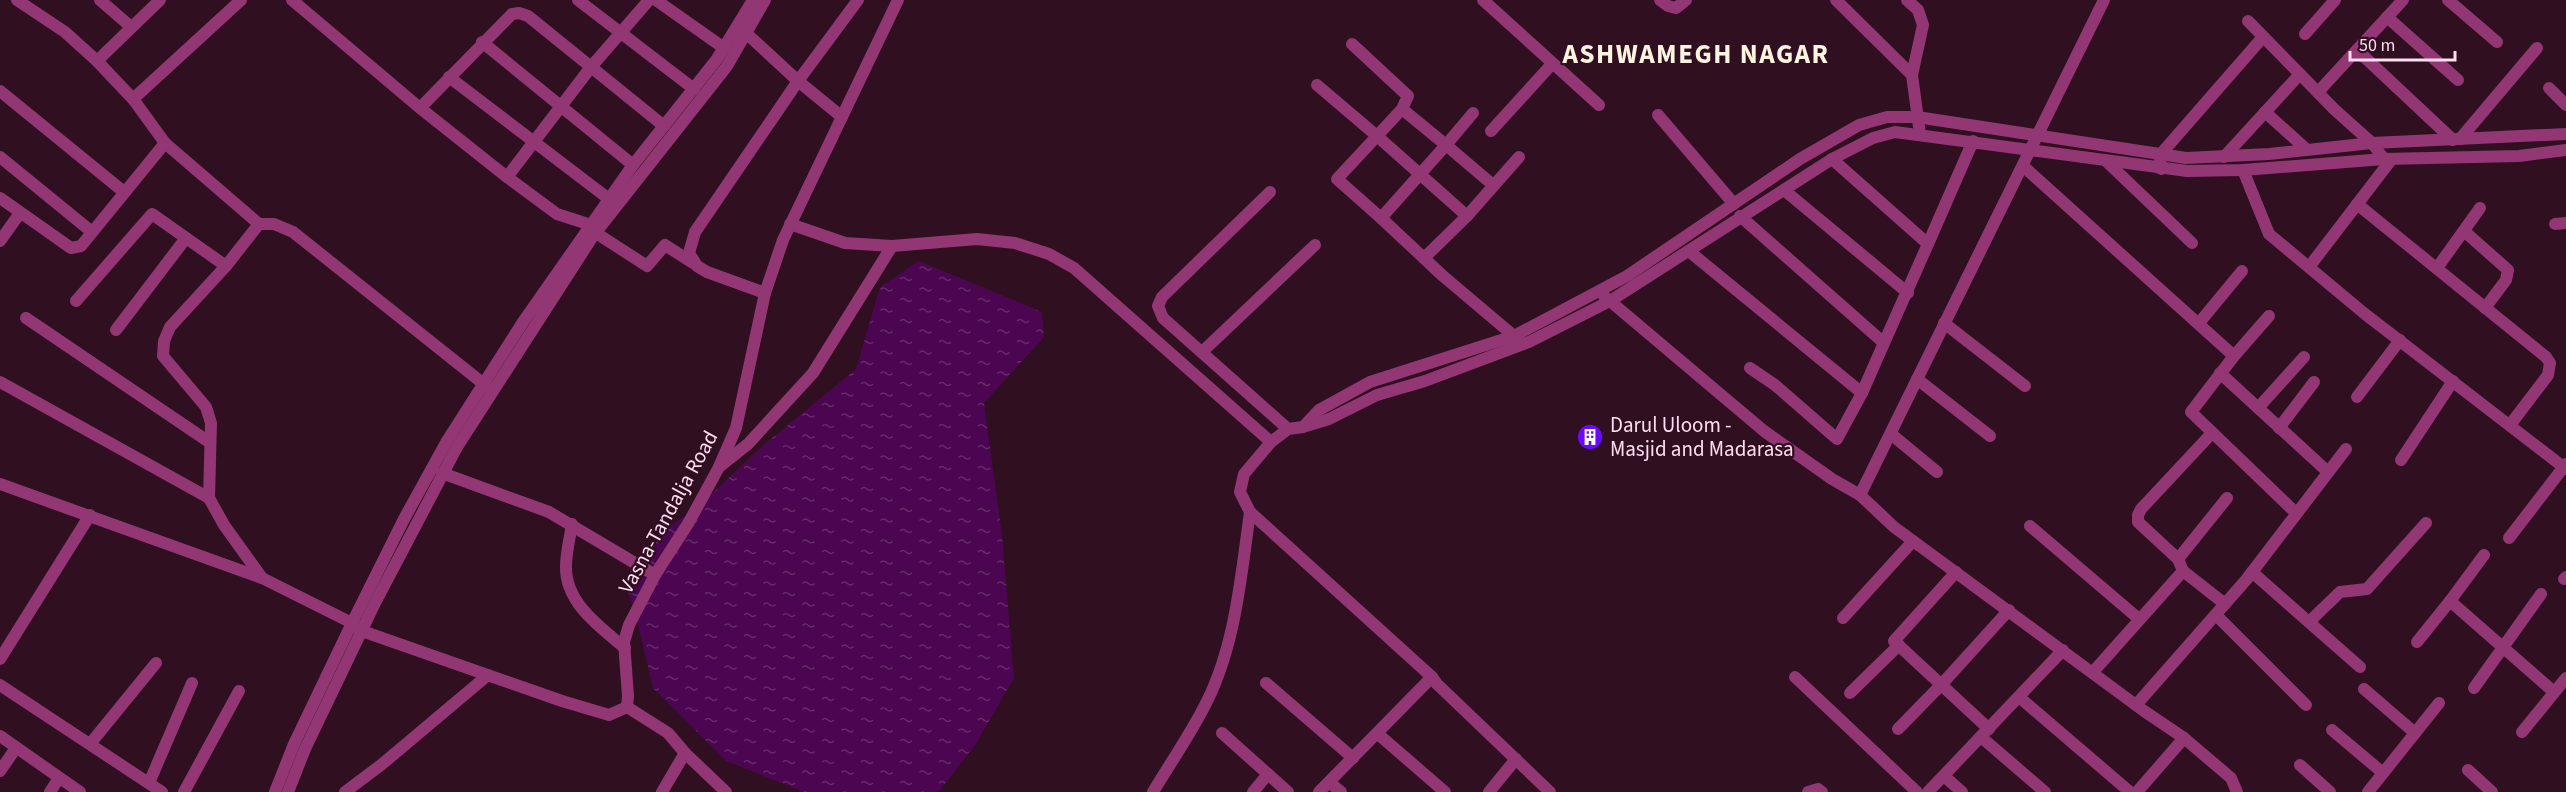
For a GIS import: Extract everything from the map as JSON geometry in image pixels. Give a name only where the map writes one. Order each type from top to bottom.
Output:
[{"type":"street","points":[[17,0],[65,32],[97,61],[133,99],[165,143],[259,224],[274,224],[293,232],[489,388]]},
{"type":"street","points":[[97,61],[160,0]]},
{"type":"street","points":[[133,99],[241,0]]},
{"type":"street","points":[[292,0],[420,108],[557,214],[594,229],[647,266],[665,245],[706,272],[765,293]]},
{"type":"street","points":[[578,0],[694,89]]},
{"type":"street","points":[[507,177],[591,67],[648,0]]},
{"type":"street","points":[[656,0],[724,48]]},
{"type":"street","points":[[275,792],[294,744],[523,322],[594,229],[727,66],[746,33],[753,0]]},
{"type":"street","points":[[594,229],[609,199],[633,165],[748,18],[765,0]]},
{"type":"street","points":[[697,266],[689,253],[695,232],[798,81],[858,0]]},
{"type":"street","name":"Vasna-Tandalja Road","points":[[627,707],[625,648],[629,625],[655,574],[689,522],[719,467],[736,428],[765,293],[790,224],[898,0]]},
{"type":"street","points":[[1483,0],[1599,105]]},
{"type":"street","points":[[1660,0],[1672,8],[1676,8],[1686,0]]},
{"type":"street","points":[[1836,0],[1912,75]]},
{"type":"street","points":[[1907,0],[1918,10],[1923,26],[1912,75],[1920,134]]},
{"type":"street","points":[[1860,495],[2104,0]]},
{"type":"street","points":[[2305,34],[2335,0]]},
{"type":"street","points":[[2318,93],[2403,0]]},
{"type":"street","points":[[2448,0],[2497,42]]},
{"type":"street","points":[[107,2],[131,27]]},
{"type":"street","points":[[420,108],[482,42],[512,14],[519,13],[528,16],[664,126]]},
{"type":"street","points":[[2388,17],[2458,80]]},
{"type":"street","points":[[2248,21],[2318,93],[2388,159]]},
{"type":"street","points":[[746,33],[798,81],[842,117]]},
{"type":"street","points":[[2161,169],[2160,155],[2263,37]]},
{"type":"street","points":[[482,42],[633,165]]},
{"type":"street","points":[[1352,44],[1408,96],[1402,109],[1337,179],[1514,336]]},
{"type":"street","points":[[2457,140],[2537,48]]},
{"type":"street","points":[[2357,50],[2457,140]]},
{"type":"street","points":[[1491,131],[1552,64]]},
{"type":"street","points":[[2224,157],[2300,74]]},
{"type":"street","points":[[449,77],[609,199]]},
{"type":"street","points":[[1317,85],[1467,216]]},
{"type":"street","points":[[2549,88],[2566,105]]},
{"type":"street","points":[[0,91],[124,192]]},
{"type":"street","points":[[1402,109],[1493,185]]},
{"type":"street","points":[[2265,112],[2306,149]]},
{"type":"street","points":[[1382,218],[1473,113]]},
{"type":"street","points":[[1658,115],[1734,204]]},
{"type":"street","points":[[1303,427],[1319,410],[1377,379],[1514,336],[1599,291],[1634,272],[1800,159],[1859,125],[1887,117],[1917,117],[2186,158],[2224,157],[2372,143],[2566,134]]},
{"type":"street","points":[[1550,792],[1432,677],[1250,512],[1240,492],[1244,474],[1271,442],[1288,429],[1329,419],[1377,395],[1425,381],[1529,342],[1610,301],[1690,252],[1740,216],[1832,159],[1873,138],[1895,132],[1973,141],[2161,169],[2205,172],[2388,159],[2519,156],[2566,150]]},
{"type":"street","points":[[1750,368],[1775,386],[1837,439],[1862,393],[1908,293],[1973,141]]},
{"type":"street","points":[[0,198],[71,248],[81,246],[165,143]]},
{"type":"street","points":[[0,157],[92,232]]},
{"type":"street","points":[[1424,258],[1467,216],[1519,157]]},
{"type":"street","points":[[1832,159],[1928,244]]},
{"type":"street","points":[[2309,267],[2388,159]]},
{"type":"street","points":[[2106,161],[2192,243]]},
{"type":"street","points":[[2023,166],[2234,356]]},
{"type":"street","points":[[2242,170],[2269,234],[2400,340],[2565,467],[2510,538]]},
{"type":"street","points":[[1784,190],[1908,293]]},
{"type":"street","points":[[1270,192],[1162,297],[1158,306],[1163,318],[1288,429]]},
{"type":"street","points":[[2357,204],[2546,357],[2550,363],[2548,375],[2510,424]]},
{"type":"street","points":[[2437,268],[2480,208]]},
{"type":"street","points":[[0,241],[20,213]]},
{"type":"street","points":[[76,302],[152,214],[226,266]]},
{"type":"street","points":[[1740,216],[1884,343]]},
{"type":"street","points":[[259,224],[226,266],[170,327],[164,341],[164,356],[206,406],[211,423],[209,498],[224,525],[262,578]]},
{"type":"street","points":[[790,224],[845,243],[892,246],[977,239],[1015,243],[1049,254],[1074,268],[1271,442]]},
{"type":"street","points":[[2464,231],[2508,270],[2506,280],[2485,308]]},
{"type":"street","points":[[116,330],[186,238]]},
{"type":"street","points":[[1202,352],[1315,245]]},
{"type":"street","points":[[719,467],[748,444],[813,373],[892,246]]},
{"type":"street","points":[[1690,252],[1862,393]]},
{"type":"street","points":[[2199,323],[2242,271]]},
{"type":"street","points":[[1599,291],[1764,431],[1832,479],[1860,495],[1894,527],[2184,738],[2231,778],[2237,792]]},
{"type":"street","points":[[2269,316],[2220,373],[2191,412],[2296,513]]},
{"type":"street","points":[[26,318],[209,442]]},
{"type":"street","points":[[1944,323],[2025,386]]},
{"type":"street","points":[[2357,397],[2400,340]]},
{"type":"street","points":[[2258,408],[2304,357]]},
{"type":"street","points":[[2220,373],[2328,472]]},
{"type":"street","points":[[1917,379],[1990,436]]},
{"type":"street","points":[[2401,460],[2453,381]]},
{"type":"street","points":[[0,382],[209,498]]},
{"type":"street","points":[[2279,428],[2314,382]]},
{"type":"street","points":[[288,792],[357,627],[426,480],[447,441],[489,388]]},
{"type":"street","points":[[2212,432],[2138,515],[2141,526],[2225,604]]},
{"type":"street","points":[[1891,434],[1937,472]]},
{"type":"street","points":[[2136,705],[2252,572],[2346,449]]},
{"type":"street","points":[[442,473],[549,512],[655,574]]},
{"type":"street","points":[[0,484],[262,578],[357,627],[488,675],[609,715],[627,707],[669,733],[685,753],[726,792]]},
{"type":"street","points":[[2093,672],[2139,619],[2181,565],[2227,498]]},
{"type":"street","points":[[1153,792],[1204,708],[1220,667],[1236,609],[1250,512]]},
{"type":"street","points":[[0,659],[90,515]]},
{"type":"street","points":[[2309,622],[2340,592],[2367,589],[2426,523]]},
{"type":"street","points":[[572,524],[566,568],[571,588],[584,613],[625,648]]},
{"type":"street","points":[[2030,526],[2139,619]]},
{"type":"street","points":[[1843,618],[1913,541]]},
{"type":"street","points":[[2416,642],[2484,555]]},
{"type":"street","points":[[1956,572],[1894,640],[2045,792]]},
{"type":"street","points":[[2252,572],[2360,667]]},
{"type":"street","points":[[2474,688],[2541,594]]},
{"type":"street","points":[[2450,601],[2554,692]]},
{"type":"street","points":[[1898,729],[2009,610]]},
{"type":"street","points":[[2216,615],[2306,705]]},
{"type":"street","points":[[1851,693],[1899,645]]},
{"type":"street","points":[[1928,792],[2063,650]]},
{"type":"street","points":[[90,744],[156,663]]},
{"type":"street","points":[[345,792],[381,765],[488,675]]},
{"type":"street","points":[[1319,792],[1432,677]]},
{"type":"street","points":[[1795,677],[1917,792]]},
{"type":"street","points":[[2522,732],[2566,678]]},
{"type":"street","points":[[149,783],[192,683]]},
{"type":"street","points":[[1266,683],[1353,758]]},
{"type":"street","points":[[0,684],[162,792]]},
{"type":"street","points":[[2364,689],[2415,733]]},
{"type":"street","points":[[184,792],[239,691]]},
{"type":"street","points":[[2019,697],[2130,792]]},
{"type":"street","points":[[2368,792],[2439,703]]},
{"type":"street","points":[[2332,730],[2383,774]]},
{"type":"street","points":[[1222,733],[1288,792]]},
{"type":"street","points":[[1378,734],[1445,792]]},
{"type":"street","points":[[0,736],[80,792]]},
{"type":"street","points":[[2137,792],[2184,738]]},
{"type":"street","points":[[0,771],[16,748]]},
{"type":"street","points":[[662,792],[685,753]]},
{"type":"street","points":[[1489,792],[1516,759]]},
{"type":"street","points":[[2300,765],[2330,792]]},
{"type":"street","points":[[2468,770],[2492,792]]},
{"type":"street","points":[[1253,792],[1268,774]]},
{"type":"street","points":[[1944,776],[1962,792]]},
{"type":"street","points":[[50,792],[59,778]]},
{"type":"street","points":[[1330,783],[1341,792]]},
{"type":"street","points":[[1808,792],[1818,789],[1822,792]]},
{"type":"water","points":[[919,261],[1042,312],[1044,337],[984,403],[1002,535],[1014,678],[975,745],[940,790],[936,792],[804,792],[726,761],[653,688],[638,624],[624,580],[661,532],[696,509],[761,447],[856,369],[880,287]]},
{"type":"place","name":"Darul Uloom - Masjid and Madarasa","points":[[1590,437]]},
{"type":"district","name":"ASHWAMEGH NAGAR","points":[[1696,54]]}]
